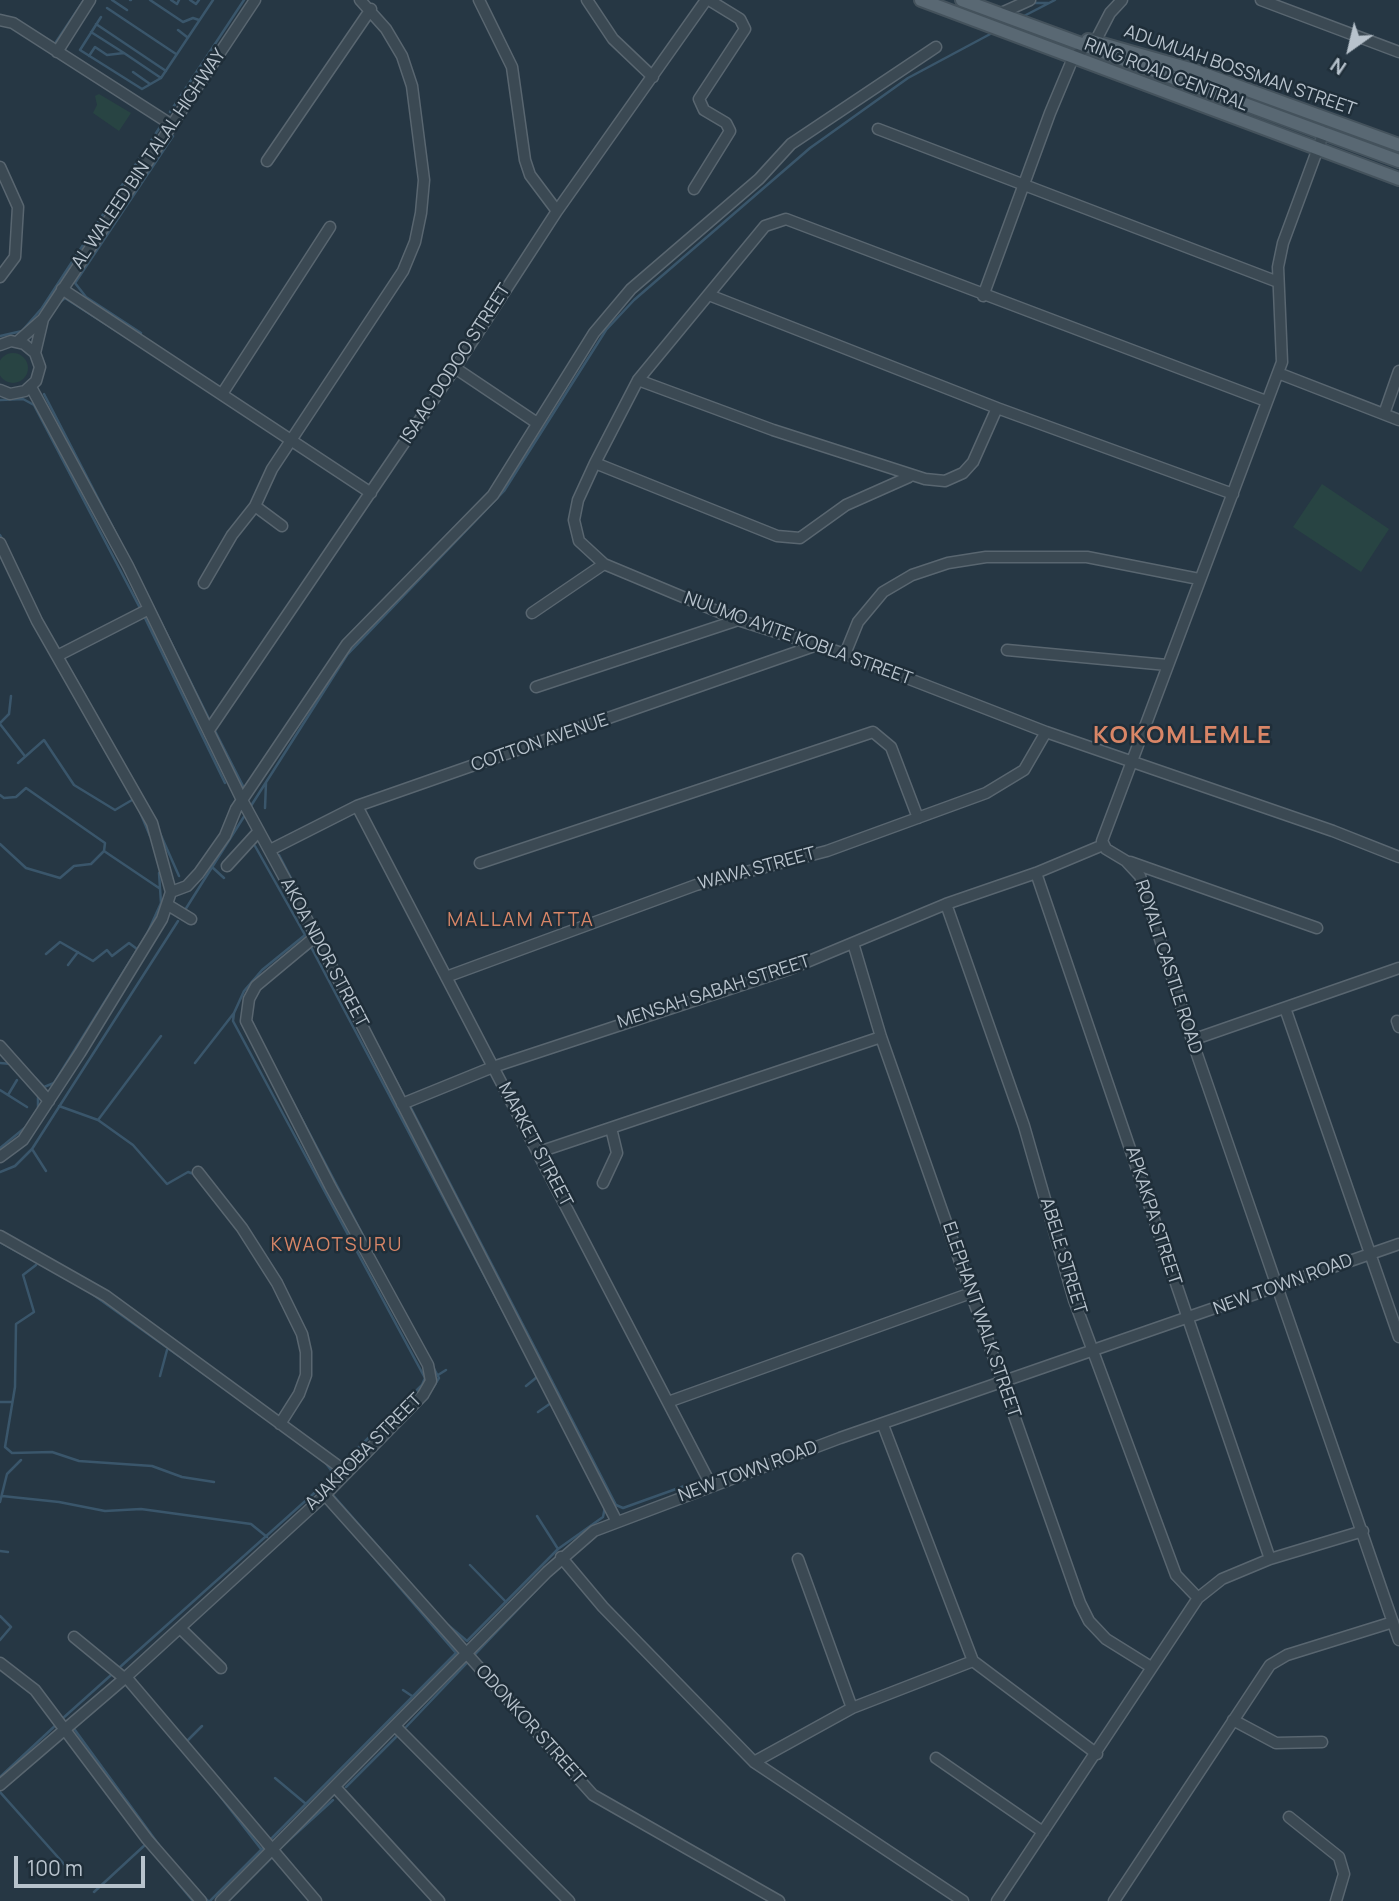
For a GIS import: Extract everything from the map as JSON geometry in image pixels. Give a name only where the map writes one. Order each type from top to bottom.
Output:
[{"type":"main road","name":"RING ROAD CENTRAL","points":[[921,0],[1399,180]]},
{"type":"main road","name":"RING ROAD CENTRAL","points":[[962,0],[1007,12],[1026,23],[1069,38]]},
{"type":"main road","name":"ADUMUAH BOSSMAN STREET","points":[[1069,38],[1198,71],[1399,145]]},
{"type":"main road","name":"RING ROAD CENTRAL","points":[[1091,43],[1399,160]]},
{"type":"street","points":[[57,51],[90,0]]},
{"type":"street","name":"AL WALEED BIN TALAL HIGHWAY","points":[[17,342],[43,319],[254,0]]},
{"type":"street","points":[[204,583],[232,536],[256,506],[272,469],[403,271],[415,242],[424,180],[412,86],[402,56],[371,9],[360,0]]},
{"type":"street","points":[[479,0],[512,67],[525,160],[530,175],[557,211]]},
{"type":"street","points":[[587,0],[613,39],[653,77]]},
{"type":"street","name":"ISAAC DODOO STREET","points":[[209,730],[455,368],[557,211],[707,0],[740,19],[745,29],[699,99],[704,110],[726,123],[730,131],[694,188]]},
{"type":"street","points":[[1007,12],[1030,0]]},
{"type":"street","points":[[1122,0],[1110,13],[1091,43],[1073,58],[983,296],[1266,401]]},
{"type":"street","points":[[1261,0],[1399,52]]},
{"type":"street","points":[[267,161],[371,9]]},
{"type":"street","points":[[0,20],[13,23],[172,125]]},
{"type":"street","points":[[171,892],[187,886],[199,873],[225,836],[242,800],[347,644],[493,495],[594,333],[631,289],[759,178],[791,144],[936,47]]},
{"type":"street","points":[[878,129],[1278,282]]},
{"type":"street","points":[[1103,845],[1103,831],[1278,373],[1283,346],[1278,282],[1283,243],[1324,132]]},
{"type":"street","points":[[0,167],[18,207],[15,257],[0,277]]},
{"type":"street","name":"NUUMO AYITE KOBLA STREET","points":[[983,296],[786,219],[765,226],[638,380],[578,500],[575,520],[579,541],[604,564],[738,620],[845,654],[1130,763],[1321,827],[1399,857]]},
{"type":"street","points":[[222,394],[330,227]]},
{"type":"street","points":[[62,289],[371,493]]},
{"type":"street","points":[[709,295],[998,408],[1233,494]]},
{"type":"street","name":"AL WALEED BIN TALAL HIGHWAY","points":[[31,387],[39,374],[35,353],[43,319]]},
{"type":"street","points":[[0,345],[17,342],[35,353]]},
{"type":"street","points":[[455,368],[537,423]]},
{"type":"street","points":[[1384,414],[1399,371]]},
{"type":"street","points":[[1278,373],[1399,420]]},
{"type":"street","points":[[638,380],[909,477],[945,481],[963,473],[973,462],[998,408]]},
{"type":"street","points":[[0,390],[18,393],[31,387]]},
{"type":"street","name":"AKOA NDOR STREET","points":[[31,387],[149,609],[242,800],[316,936],[616,1520]]},
{"type":"street","points":[[595,463],[741,523],[777,536],[800,538],[846,505],[909,477]]},
{"type":"street","points":[[256,506],[282,526]]},
{"type":"street","points":[[0,543],[37,621],[152,823],[171,892],[168,905],[125,981],[49,1101],[23,1140],[0,1157]]},
{"type":"street","points":[[845,654],[858,622],[883,592],[912,575],[948,563],[996,556],[1087,557],[1199,579]]},
{"type":"street","points":[[532,612],[604,564]]},
{"type":"street","points":[[57,656],[149,609]]},
{"type":"street","points":[[536,687],[738,620]]},
{"type":"street","name":"COTTON AVENUE","points":[[270,850],[358,806],[814,646]]},
{"type":"street","points":[[1007,650],[1167,664]]},
{"type":"street","points":[[480,863],[873,732],[891,747],[918,818]]},
{"type":"street","name":"WAWA STREET","points":[[446,977],[696,885],[827,850],[986,793],[1024,769],[1046,732]]},
{"type":"street","name":"MARKET STREET","points":[[358,806],[711,1485]]},
{"type":"street","points":[[227,866],[257,828]]},
{"type":"street","name":"ROYALT CASTLE ROAD","points":[[1103,845],[1126,861],[1140,876],[1192,1040],[1399,1640]]},
{"type":"street","name":"MENSAH SABAH STREET","points":[[402,1104],[493,1067],[697,998],[756,982],[946,904],[1036,873],[1103,845]]},
{"type":"street","points":[[1126,861],[1317,928]]},
{"type":"street","name":"APKAKPA STREET","points":[[1036,873],[1113,1092],[1186,1319],[1270,1559]]},
{"type":"street","name":"ABELE STREET","points":[[946,904],[1024,1126],[1074,1300],[1095,1350],[1176,1576],[1198,1598]]},
{"type":"street","points":[[168,905],[191,919]]},
{"type":"street","name":"AJAKROBA STREET","points":[[1,1783],[125,1678],[325,1495],[345,1471],[423,1395],[431,1373],[246,1021],[249,999],[256,986],[316,936]]},
{"type":"street","name":"ELEPHANT WALK STREET","points":[[853,943],[881,1037],[1080,1603],[1089,1621],[1106,1639],[1152,1667]]},
{"type":"street","points":[[1192,1040],[1399,968]]},
{"type":"street","points":[[1284,1008],[1399,1337]]},
{"type":"street","points":[[539,1152],[881,1037]]},
{"type":"street","points":[[2,1052],[49,1101]]},
{"type":"street","points":[[603,1183],[617,1153],[611,1128]]},
{"type":"street","points":[[198,1172],[242,1228],[277,1283],[302,1334],[306,1352],[306,1375],[299,1394],[280,1424]]},
{"type":"street","points":[[0,1236],[106,1296],[345,1471]]},
{"type":"street","name":"NEW TOWN ROAD","points":[[221,1901],[561,1558],[594,1531],[616,1520],[711,1485],[1002,1381],[1399,1244]]},
{"type":"street","points":[[668,1402],[971,1293]]},
{"type":"street","points":[[883,1425],[962,1639],[973,1661],[1097,1754]]},
{"type":"street","name":"ODONKOR STREET","points":[[325,1495],[593,1795],[779,1901]]},
{"type":"street","points":[[997,1901],[1198,1598],[1222,1578],[1270,1559],[1363,1531]]},
{"type":"street","points":[[561,1558],[603,1607],[754,1762],[963,1901]]},
{"type":"street","points":[[797,1559],[852,1708]]},
{"type":"street","points":[[1114,1901],[1270,1665],[1277,1660],[1393,1622]]},
{"type":"street","points":[[180,1628],[221,1668]]},
{"type":"street","points":[[74,1637],[125,1678],[316,1901]]},
{"type":"street","points":[[754,1762],[852,1708],[973,1661]]},
{"type":"street","points":[[0,1663],[35,1690],[147,1839],[201,1901]]},
{"type":"street","points":[[1233,1720],[1276,1743],[1322,1742]]},
{"type":"street","points":[[396,1727],[569,1901]]},
{"type":"street","points":[[936,1758],[1043,1832]]},
{"type":"street","points":[[335,1787],[439,1901]]},
{"type":"street","points":[[1289,1817],[1339,1857],[1344,1874],[1337,1901]]},
{"type":"green space","points":[[99,94],[131,113],[119,131],[93,113],[97,105],[95,96]]},
{"type":"green space","points":[[13,353],[24,357],[28,368],[24,379],[13,383],[2,379],[-2,368],[2,357]]},
{"type":"green space","points":[[1322,484],[1389,529],[1361,572],[1293,527]]},
{"type":"waterway","points":[[56,42],[84,0]]},
{"type":"waterway","points":[[112,0],[127,10]]},
{"type":"waterway","points":[[150,0],[183,22],[193,18],[199,20]]},
{"type":"waterway","points":[[171,0],[177,4],[179,0]]},
{"type":"waterway","points":[[190,0],[196,4],[199,0]]},
{"type":"waterway","points":[[101,17],[80,50],[142,89],[161,78],[213,0]]},
{"type":"waterway","points":[[170,112],[244,0]]},
{"type":"waterway","points":[[1022,17],[1055,0]]},
{"type":"waterway","points":[[1030,3],[1048,3]]},
{"type":"waterway","points":[[107,8],[176,54]]},
{"type":"waterway","points":[[96,24],[166,71]]},
{"type":"waterway","points":[[178,30],[187,37]]},
{"type":"waterway","points":[[91,32],[124,53]]},
{"type":"waterway","points":[[249,809],[347,655],[504,491],[606,330],[634,300],[810,148],[908,78],[994,32]]},
{"type":"waterway","points":[[89,56],[95,47],[107,55],[124,53],[161,78]]},
{"type":"waterway","points":[[133,72],[150,84]]},
{"type":"waterway","points":[[0,336],[22,331],[42,308],[160,127]]},
{"type":"waterway","points":[[141,333],[86,297],[75,283],[173,136]]},
{"type":"waterway","points":[[60,302],[65,298],[132,341]]},
{"type":"waterway","points":[[44,394],[120,541]]},
{"type":"waterway","points":[[0,400],[23,399],[34,405],[141,610]]},
{"type":"waterway","points":[[0,535],[4,542]]},
{"type":"waterway","points":[[136,572],[211,723]]},
{"type":"waterway","points":[[37,611],[49,633]]},
{"type":"waterway","points":[[144,616],[225,783]]},
{"type":"waterway","points":[[63,657],[86,697]]},
{"type":"waterway","points":[[0,723],[9,714],[11,696]]},
{"type":"waterway","points":[[0,724],[24,755]]},
{"type":"waterway","points":[[214,729],[244,788]]},
{"type":"waterway","points":[[95,733],[134,800]]},
{"type":"waterway","points":[[18,763],[44,740],[74,785],[115,810],[132,800]]},
{"type":"waterway","points":[[265,808],[266,783]]},
{"type":"waterway","points":[[0,795],[4,798],[16,797],[26,788],[105,843],[104,851]]},
{"type":"waterway","points":[[140,812],[150,836]]},
{"type":"waterway","points":[[185,910],[245,815]]},
{"type":"waterway","points":[[159,831],[179,876]]},
{"type":"waterway","points":[[0,844],[26,868],[60,878],[74,866],[91,864],[104,851]]},
{"type":"waterway","points":[[195,1063],[234,1013],[244,991],[262,970],[305,935],[255,846]]},
{"type":"waterway","points":[[104,851],[159,888]]},
{"type":"waterway","points":[[279,855],[308,911]]},
{"type":"waterway","points":[[212,867],[224,878]]},
{"type":"waterway","points":[[35,1078],[44,1087],[54,1083],[147,934],[161,903],[159,873]]},
{"type":"waterway","points":[[0,1172],[15,1166],[32,1149],[178,921]]},
{"type":"waterway","points":[[46,954],[60,942],[93,961],[107,950],[112,956],[129,943],[137,949]]},
{"type":"waterway","points":[[305,952],[311,947],[531,1364]]},
{"type":"waterway","points":[[68,965],[78,952]]},
{"type":"waterway","points":[[234,1013],[233,1021],[425,1378],[422,1385],[345,1461]]},
{"type":"waterway","points":[[372,1035],[403,1094]]},
{"type":"waterway","points":[[98,1120],[161,1036]]},
{"type":"waterway","points":[[0,1063],[11,1064]]},
{"type":"waterway","points":[[8,1095],[17,1080]]},
{"type":"waterway","points":[[283,1083],[376,1260]]},
{"type":"waterway","points":[[0,1090],[27,1107]]},
{"type":"waterway","points":[[38,1095],[38,1109]]},
{"type":"waterway","points":[[59,1106],[98,1120],[133,1145],[167,1184],[188,1172],[197,1175]]},
{"type":"waterway","points":[[410,1106],[616,1505],[623,1508],[701,1480]]},
{"type":"waterway","points":[[0,1148],[27,1126]]},
{"type":"waterway","points":[[32,1149],[46,1171]]},
{"type":"waterway","points":[[0,1242],[79,1286]]},
{"type":"waterway","points":[[36,1265],[23,1275],[34,1312],[16,1324],[15,1387],[5,1447],[12,1453],[52,1452],[79,1461],[152,1466],[182,1477],[214,1482]]},
{"type":"waterway","points":[[271,1265],[278,1277]]},
{"type":"waterway","points":[[88,1291],[211,1379]]},
{"type":"waterway","points":[[113,1296],[178,1343]]},
{"type":"waterway","points":[[160,1376],[167,1350]]},
{"type":"waterway","points":[[430,1392],[439,1378],[432,1365]]},
{"type":"waterway","points":[[438,1375],[446,1370]]},
{"type":"waterway","points":[[535,1373],[542,1386]]},
{"type":"waterway","points":[[526,1386],[537,1377]]},
{"type":"waterway","points":[[233,1395],[273,1424]]},
{"type":"waterway","points":[[0,1402],[12,1402]]},
{"type":"waterway","points":[[538,1412],[551,1403]]},
{"type":"waterway","points":[[0,1502],[7,1474],[21,1460]]},
{"type":"waterway","points":[[62,1719],[331,1478],[331,1470],[324,1461]]},
{"type":"waterway","points":[[332,1494],[411,1584]]},
{"type":"waterway","points":[[2,1496],[59,1502],[105,1511],[141,1509],[251,1524],[267,1537]]},
{"type":"waterway","points":[[448,1625],[467,1641],[558,1549],[603,1517],[605,1507]]},
{"type":"waterway","points":[[537,1516],[558,1549]]},
{"type":"waterway","points":[[269,1841],[456,1653],[364,1546]]},
{"type":"waterway","points":[[0,1551],[8,1552]]},
{"type":"waterway","points":[[470,1565],[506,1602]]},
{"type":"waterway","points":[[406,1727],[542,1584]]},
{"type":"waterway","points":[[0,1616],[11,1627],[0,1640]]},
{"type":"waterway","points":[[403,1690],[412,1696]]},
{"type":"waterway","points":[[144,1691],[194,1750]]},
{"type":"waterway","points":[[0,1777],[57,1724]]},
{"type":"waterway","points":[[72,1726],[159,1845]]},
{"type":"waterway","points":[[187,1741],[202,1726]]},
{"type":"waterway","points":[[346,1787],[398,1735]]},
{"type":"waterway","points":[[275,1778],[306,1804]]},
{"type":"waterway","points":[[210,1783],[261,1849]]},
{"type":"waterway","points":[[0,1792],[72,1873]]},
{"type":"waterway","points":[[278,1850],[333,1800]]},
{"type":"waterway","points":[[94,1892],[146,1844]]},
{"type":"waterway","points":[[210,1901],[265,1846]]},
{"type":"waterway","points":[[153,1853],[193,1901]]},
{"type":"waterway","points":[[228,1901],[274,1855]]},
{"type":"waterway","points":[[202,1895],[208,1901]]},
{"type":"district","name":"KOKOMLEMLE","points":[[1183,736]]},
{"type":"district","name":"MALLAM ATTA","points":[[521,921]]},
{"type":"district","name":"KWAOTSURU","points":[[337,1246]]}]
